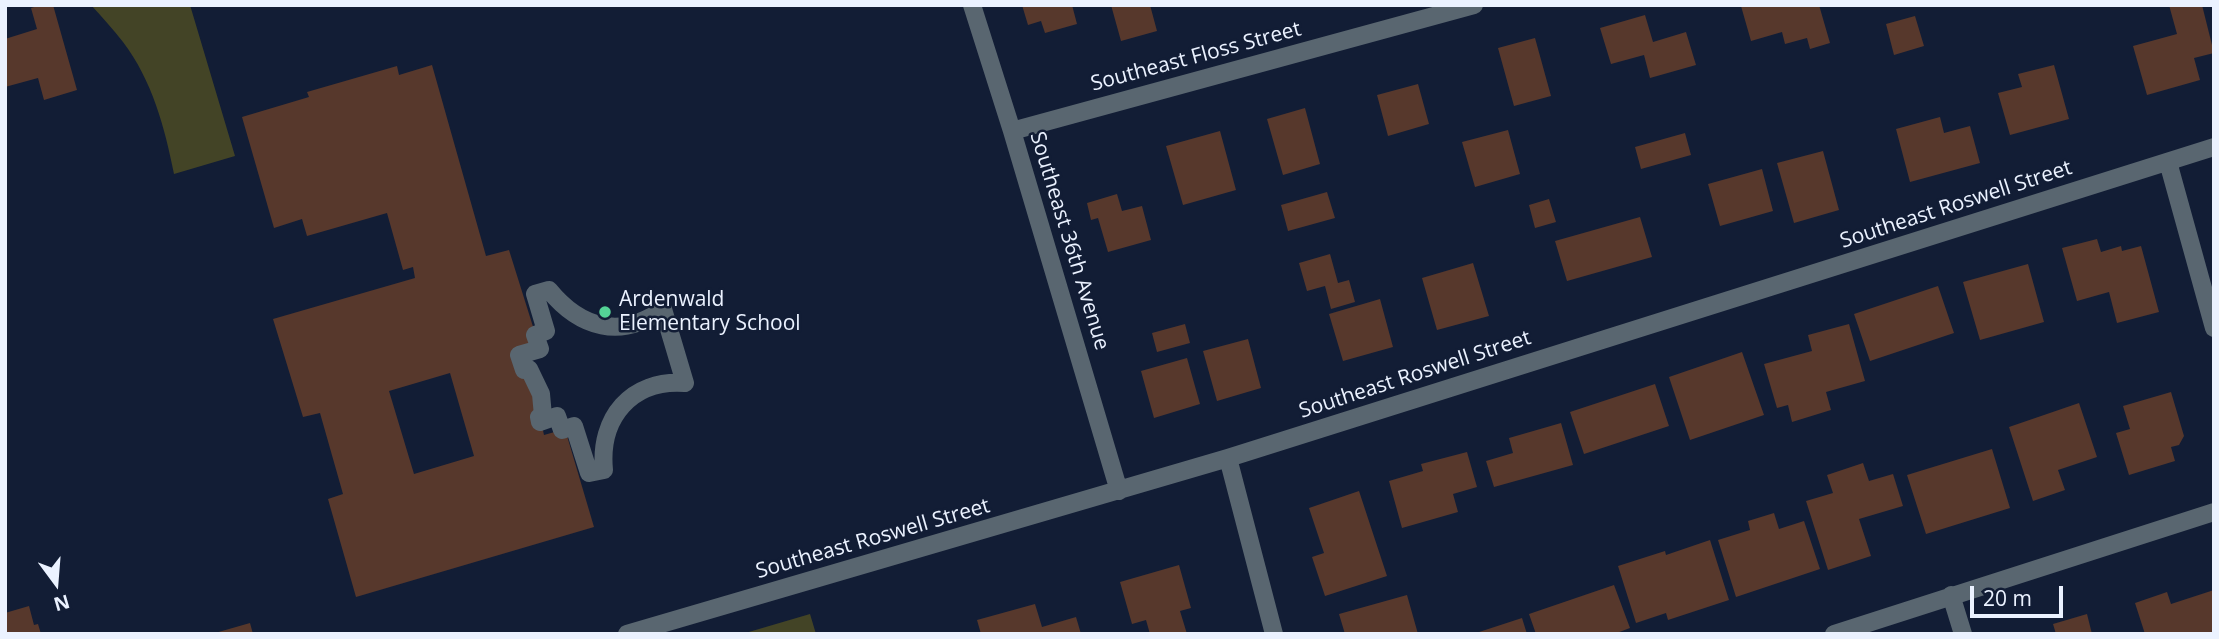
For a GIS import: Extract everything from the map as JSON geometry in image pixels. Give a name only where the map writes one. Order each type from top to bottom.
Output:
[{"type":"street","name":"Southeast 36th Avenue","points":[[972,5],[1119,492]]},
{"type":"street","name":"Southeast Floss Street","points":[[1012,131],[1474,5]]},
{"type":"street","name":"Southeast Roswell Street","points":[[627,634],[1119,492],[2214,147]]},
{"type":"street","points":[[2168,162],[2214,328]]},
{"type":"street","points":[[550,290],[562,306],[573,314],[584,321],[607,327],[636,324],[663,309],[685,383],[662,384],[639,393],[624,403],[605,434],[604,470],[589,473],[574,426],[562,430],[558,416],[540,422],[539,417],[543,416],[541,394],[529,369],[524,370],[519,355],[540,349],[535,335],[547,331],[535,294],[550,290]]},
{"type":"street","points":[[1228,458],[1274,634]]},
{"type":"street","points":[[1833,634],[2214,512]]},
{"type":"street","points":[[1951,596],[1963,634]]},
{"type":"green space","points":[[91,5],[190,5],[235,156],[174,174],[162,122],[150,88],[123,42]]},
{"type":"green space","points":[[810,614],[816,634],[742,634]]},
{"type":"building","points":[[53,5],[77,90],[44,100],[38,78],[5,87],[5,39],[37,29],[31,8]]},
{"type":"building","points":[[1022,5],[1072,5],[1077,24],[1045,33],[1041,21],[1028,25]]},
{"type":"building","points":[[1111,5],[1150,5],[1157,31],[1121,41]]},
{"type":"building","points":[[1819,5],[1830,43],[1810,49],[1807,38],[1785,44],[1782,32],[1751,41],[1741,6]]},
{"type":"building","points":[[2169,5],[2202,5],[2214,53],[2194,58],[2200,80],[2147,95],[2133,46],[2177,34]]},
{"type":"building","points":[[1645,15],[1653,42],[1686,32],[1696,65],[1650,78],[1644,55],[1611,64],[1600,28]]},
{"type":"building","points":[[1915,16],[1924,46],[1894,55],[1886,24]]},
{"type":"building","points":[[1535,38],[1551,96],[1514,106],[1498,48]]},
{"type":"building","points":[[432,65],[486,256],[509,250],[540,349],[519,355],[529,369],[544,435],[565,429],[594,527],[356,597],[328,499],[343,494],[320,413],[303,417],[273,319],[415,278],[413,267],[403,270],[387,213],[307,236],[302,219],[274,228],[242,117],[309,97],[307,92],[397,66],[399,75]],"holes":[[[450,373],[474,456],[414,474],[389,391]]]},
{"type":"building","points":[[2054,65],[2069,119],[2010,135],[1998,93],[2022,87],[2018,74]]},
{"type":"building","points":[[1418,84],[1429,124],[1388,136],[1377,95]]},
{"type":"building","points":[[1305,108],[1320,164],[1283,175],[1267,119]]},
{"type":"building","points":[[1940,117],[1944,133],[1970,126],[1980,163],[1910,182],[1896,129]]},
{"type":"building","points":[[1508,130],[1520,174],[1475,187],[1462,142]]},
{"type":"building","points":[[1220,131],[1236,190],[1183,205],[1166,146]]},
{"type":"building","points":[[1685,133],[1691,155],[1641,169],[1635,147]]},
{"type":"building","points":[[1823,151],[1839,210],[1794,223],[1777,163]]},
{"type":"building","points":[[1762,169],[1773,211],[1720,226],[1708,184]]},
{"type":"building","points":[[1327,192],[1335,218],[1288,231],[1281,205]]},
{"type":"building","points":[[1117,194],[1122,211],[1142,206],[1151,240],[1108,252],[1098,218],[1091,220],[1087,203]]},
{"type":"building","points":[[1549,199],[1556,222],[1535,228],[1529,205]]},
{"type":"building","points":[[1640,217],[1652,257],[1567,281],[1555,241]]},
{"type":"building","points":[[2097,239],[2101,252],[2121,246],[2122,251],[2141,246],[2159,312],[2117,323],[2109,292],[2077,301],[2062,248]]},
{"type":"building","points":[[1330,254],[1338,283],[1349,280],[1355,302],[1331,309],[1325,286],[1307,291],[1299,263]]},
{"type":"building","points":[[1473,263],[1489,316],[1437,330],[1422,278]]},
{"type":"building","points":[[2028,264],[2044,322],[1980,340],[1963,282]]},
{"type":"building","points":[[1938,286],[1954,333],[1870,361],[1854,314]]},
{"type":"building","points":[[1380,299],[1393,347],[1343,361],[1329,314]]},
{"type":"building","points":[[1185,324],[1190,343],[1157,352],[1152,333]]},
{"type":"building","points":[[1849,324],[1865,381],[1826,392],[1831,410],[1792,422],[1788,405],[1777,408],[1764,364],[1812,351],[1808,335]]},
{"type":"building","points":[[1248,339],[1261,388],[1217,401],[1203,351]]},
{"type":"building","points":[[1742,352],[1764,415],[1690,440],[1669,377]]},
{"type":"building","points":[[1187,358],[1200,404],[1154,418],[1141,371]]},
{"type":"building","points":[[1655,384],[1669,426],[1584,454],[1570,412]]},
{"type":"building","points":[[2171,392],[2184,436],[2179,445],[2171,447],[2175,461],[2129,475],[2116,433],[2130,429],[2123,406]]},
{"type":"building","points":[[2079,403],[2097,457],[2058,470],[2065,490],[2033,501],[2009,427]]},
{"type":"building","points":[[1561,423],[1573,465],[1494,487],[1486,461],[1513,453],[1509,438]]},
{"type":"building","points":[[1992,449],[2010,508],[1926,534],[1907,475]]},
{"type":"building","points":[[1467,452],[1477,487],[1453,494],[1458,512],[1402,528],[1389,481],[1423,471],[1421,464]]},
{"type":"building","points":[[1863,463],[1869,481],[1893,474],[1903,506],[1859,519],[1871,556],[1828,570],[1806,501],[1833,493],[1827,475]]},
{"type":"building","points":[[1359,491],[1387,576],[1325,596],[1312,557],[1324,553],[1309,508]]},
{"type":"building","points":[[1774,513],[1779,529],[1804,521],[1820,569],[1736,597],[1718,540],[1750,530],[1748,521]]},
{"type":"building","points":[[1710,540],[1729,600],[1668,620],[1666,613],[1636,623],[1618,566],[1665,551],[1666,555]]},
{"type":"building","points":[[1179,565],[1191,608],[1180,611],[1187,634],[1150,634],[1146,620],[1132,624],[1120,582]]},
{"type":"building","points":[[1614,585],[1630,628],[1614,634],[1536,634],[1529,614]]},
{"type":"building","points":[[2214,590],[2214,634],[2145,634],[2135,603],[2167,592],[2171,604]]},
{"type":"building","points":[[1407,595],[1418,634],[1345,634],[1339,614]]},
{"type":"building","points":[[1035,604],[1042,627],[1076,617],[1081,634],[981,634],[977,620]]},
{"type":"building","points":[[29,606],[34,625],[38,624],[41,634],[5,634],[5,613]]},
{"type":"building","points":[[2087,614],[2092,634],[2056,634],[2053,624]]},
{"type":"building","points":[[1522,618],[1527,634],[1476,634],[1476,633]]},
{"type":"building","points":[[250,623],[253,634],[215,634],[215,633]]},
{"type":"place","name":"Ardenwald Elementary School","points":[[605,312]]}]
